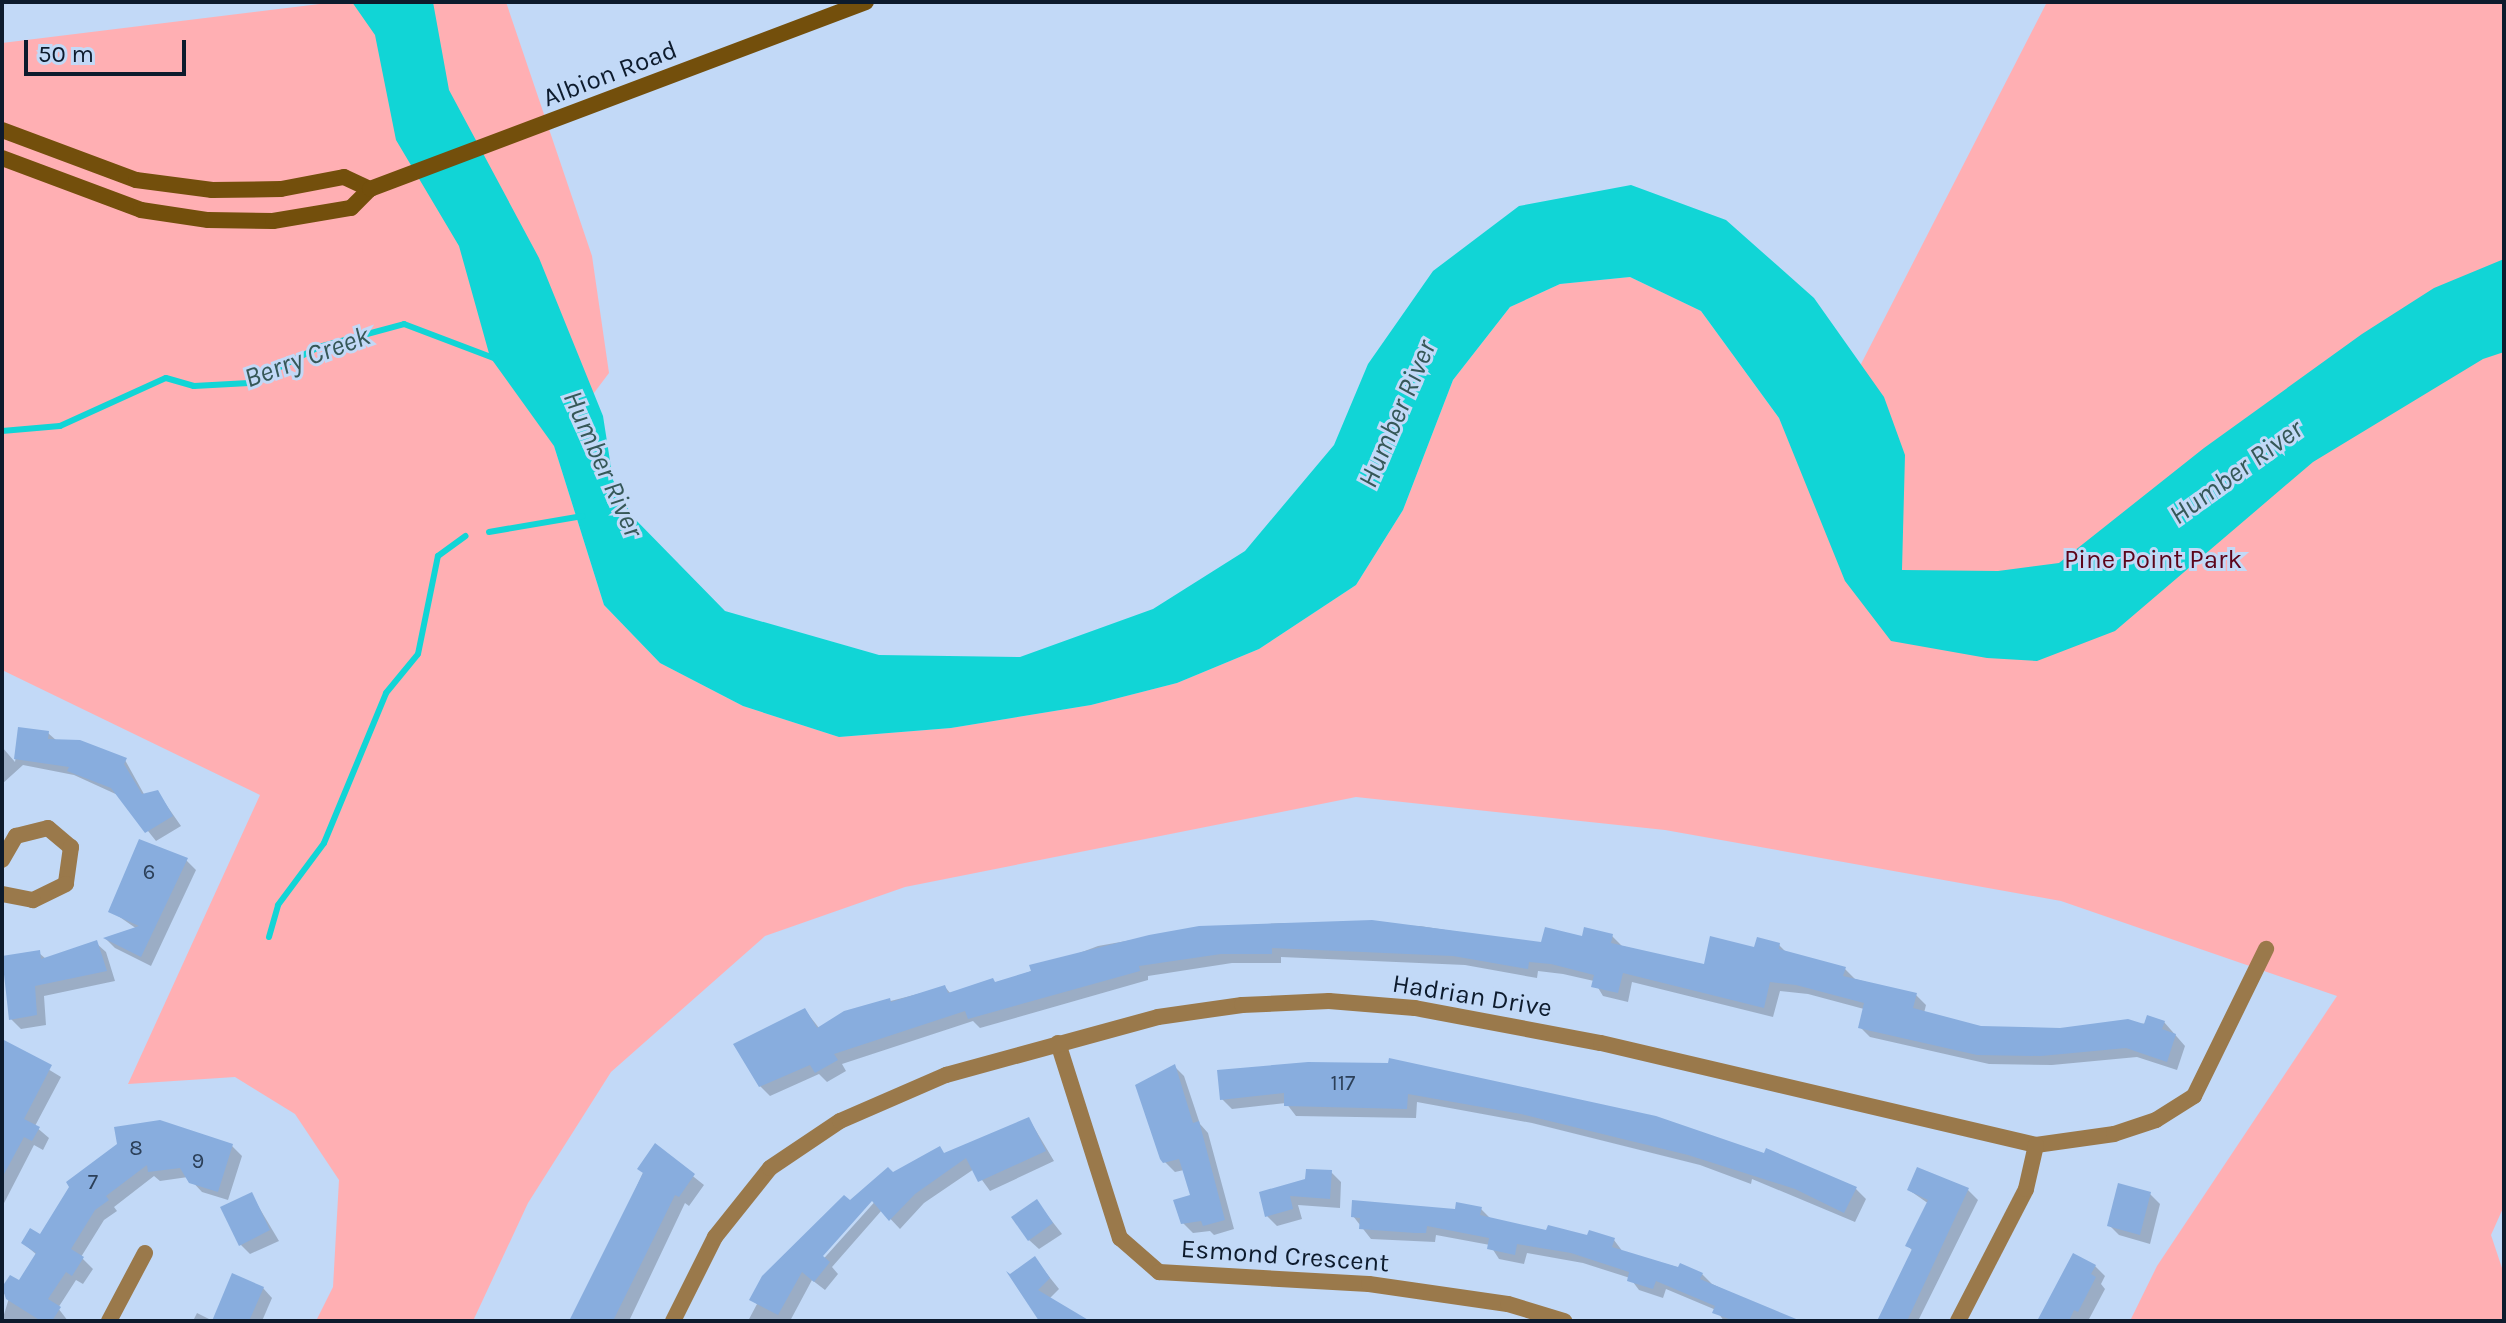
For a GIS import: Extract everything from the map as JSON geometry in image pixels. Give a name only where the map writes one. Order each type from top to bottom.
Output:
[{"type":"main road","name":"Albion Road","points":[[2,158],[141,210],[208,220],[273,221],[351,208],[370,189],[866,2]]},
{"type":"main road","points":[[2,130],[136,180],[212,190],[267,190],[344,177],[370,189]]},
{"type":"street","points":[[2,860],[16,836],[48,828],[71,847],[66,884],[33,900],[2,894]]},
{"type":"street","name":"Hadrian Drive","points":[[673,1321],[715,1237],[770,1168],[840,1121],[932,1081],[1158,1017],[1242,1005],[1329,1001],[1415,1008],[1601,1043],[2036,1145],[2114,1134],[2156,1120],[2194,1096],[2266,949]]},
{"type":"street","name":"Esmond Crescent","points":[[1058,1043],[1120,1238],[1159,1272],[1369,1284],[1508,1304],[1564,1321]]},
{"type":"street","points":[[1958,1321],[2026,1189],[2036,1145]]},
{"type":"street","points":[[109,1321],[145,1253]]},
{"type":"green space","name":"Pine Point Park","points":[[336,2],[506,2],[592,256],[609,373],[554,446],[604,605],[660,663],[743,706],[839,737],[951,728],[1091,705],[1177,683],[1259,649],[1356,585],[1403,510],[1453,380],[1510,307],[1560,284],[1630,277],[1701,311],[1779,418],[1800,468],[1861,364],[2047,2],[2504,2],[2504,1206],[2491,1235],[2504,1274],[2504,1321],[2130,1321],[2157,1266],[2337,996],[2061,901],[1665,830],[1356,797],[905,887],[765,936],[611,1072],[528,1203],[473,1321],[316,1321],[333,1287],[339,1180],[295,1114],[235,1077],[128,1084],[260,795],[2,670],[2,43]]},
{"type":"water","name":"Humber River","points":[[352,2],[433,2],[449,90],[539,258],[603,416],[613,480],[632,516],[725,611],[879,655],[1020,657],[1153,609],[1245,551],[1334,445],[1368,364],[1433,271],[1519,206],[1631,185],[1726,220],[1814,298],[1884,397],[1905,455],[1902,570],[1998,571],[2059,563],[2204,448],[2362,334],[2434,288],[2504,259],[2504,352],[2483,359],[2313,462],[2115,631],[2037,661],[1987,658],[1891,641],[1845,581],[1779,418],[1701,311],[1630,277],[1560,284],[1510,307],[1453,380],[1403,510],[1356,585],[1259,649],[1177,683],[1091,705],[951,728],[839,737],[743,706],[660,663],[604,605],[554,446],[490,357],[459,246],[396,140],[375,35]]},
{"type":"building","points":[[18,727],[49,731],[48,739],[80,740],[127,758],[124,764],[142,794],[158,790],[173,816],[145,833],[111,788],[67,771],[69,767],[14,759]]},
{"type":"building","points":[[139,839],[188,858],[141,957],[103,938],[139,926],[108,912]]},
{"type":"building","points":[[1372,920],[1541,942],[1545,927],[1582,936],[1584,927],[1613,934],[1611,943],[1704,964],[1710,936],[1754,947],[1757,937],[1780,943],[1779,949],[1846,967],[1843,976],[1917,993],[1913,1008],[1981,1026],[2060,1028],[2128,1019],[2144,1024],[2147,1015],[2165,1021],[2162,1029],[2176,1034],[2167,1062],[2126,1048],[2041,1056],[1977,1055],[1858,1028],[1864,1003],[1796,985],[1770,982],[1764,1008],[1623,973],[1618,993],[1591,987],[1594,975],[1551,964],[1529,962],[1528,969],[1453,956],[1272,948],[1272,954],[1221,954],[1139,966],[1140,971],[968,1019],[965,1011],[834,1054],[838,1060],[815,1073],[810,1065],[759,1087],[733,1044],[805,1008],[817,1028],[844,1011],[890,998],[891,1002],[945,985],[948,993],[993,978],[995,982],[1031,971],[1029,965],[1149,935],[1199,926]]},
{"type":"building","points":[[97,940],[107,971],[35,986],[37,1015],[9,1020],[2,956],[40,950],[41,959]]},
{"type":"building","points":[[2,1039],[52,1065],[24,1119],[40,1127],[32,1141],[24,1137],[2,1178]]},
{"type":"building","points":[[1389,1058],[1656,1116],[1764,1153],[1766,1148],[1857,1187],[1844,1213],[1795,1189],[1688,1155],[1521,1114],[1408,1094],[1407,1109],[1284,1106],[1284,1093],[1220,1100],[1217,1070],[1308,1062],[1388,1063]]},
{"type":"building","points":[[1175,1064],[1193,1123],[1199,1121],[1225,1220],[1203,1226],[1201,1221],[1181,1224],[1173,1200],[1190,1195],[1179,1159],[1163,1163],[1160,1159],[1135,1085]]},
{"type":"building","points":[[1029,1117],[1046,1151],[978,1182],[966,1158],[915,1194],[889,1221],[872,1201],[823,1256],[830,1262],[814,1282],[802,1272],[778,1315],[749,1300],[762,1276],[844,1195],[850,1200],[888,1167],[893,1172],[940,1146],[944,1153]]},
{"type":"building","points":[[160,1120],[233,1144],[218,1192],[189,1183],[180,1168],[148,1172],[147,1165],[106,1196],[109,1200],[95,1210],[71,1249],[84,1257],[72,1276],[66,1272],[48,1299],[61,1307],[52,1321],[41,1321],[6,1299],[2,1287],[10,1275],[19,1280],[36,1253],[21,1243],[30,1228],[40,1234],[69,1187],[66,1182],[117,1144],[114,1127]]},
{"type":"building","points":[[655,1143],[695,1174],[679,1197],[675,1195],[613,1321],[569,1321],[643,1173],[637,1169]]},
{"type":"building","points":[[1917,1167],[1969,1188],[1907,1321],[1877,1321],[1912,1249],[1905,1246],[1928,1200],[1907,1190]]},
{"type":"building","points":[[1306,1169],[1332,1170],[1330,1199],[1290,1196],[1293,1209],[1265,1217],[1259,1192],[1305,1179]]},
{"type":"building","points":[[2118,1183],[2151,1192],[2140,1235],[2107,1226]]},
{"type":"building","points":[[252,1192],[270,1230],[239,1246],[220,1207]]},
{"type":"building","points":[[1037,1199],[1053,1223],[1028,1241],[1011,1217]]},
{"type":"building","points":[[1352,1200],[1455,1209],[1456,1202],[1482,1207],[1480,1215],[1546,1230],[1548,1225],[1587,1235],[1589,1230],[1615,1238],[1612,1247],[1678,1267],[1680,1263],[1703,1273],[1700,1279],[1801,1321],[1735,1321],[1712,1313],[1715,1306],[1656,1281],[1653,1289],[1627,1281],[1629,1272],[1571,1253],[1517,1244],[1515,1255],[1487,1249],[1489,1238],[1427,1226],[1426,1233],[1359,1229],[1360,1218],[1351,1217]]},
{"type":"building","points":[[2073,1253],[2096,1265],[2091,1274],[2096,1277],[2078,1312],[2074,1310],[2069,1321],[2037,1321]]},
{"type":"building","points":[[1035,1256],[1050,1278],[1038,1290],[1090,1321],[1039,1321],[1006,1271],[1010,1274]]},
{"type":"building","points":[[232,1273],[264,1287],[249,1321],[212,1321]]},
{"type":"waterway","name":"Berry Creek","points":[[2,431],[60,426],[166,378],[194,386],[249,383],[319,347],[404,324],[496,359]]},
{"type":"waterway","points":[[489,532],[583,516]]},
{"type":"waterway","points":[[269,937],[278,905],[324,843],[386,693],[418,654],[438,556],[466,536]]}]
